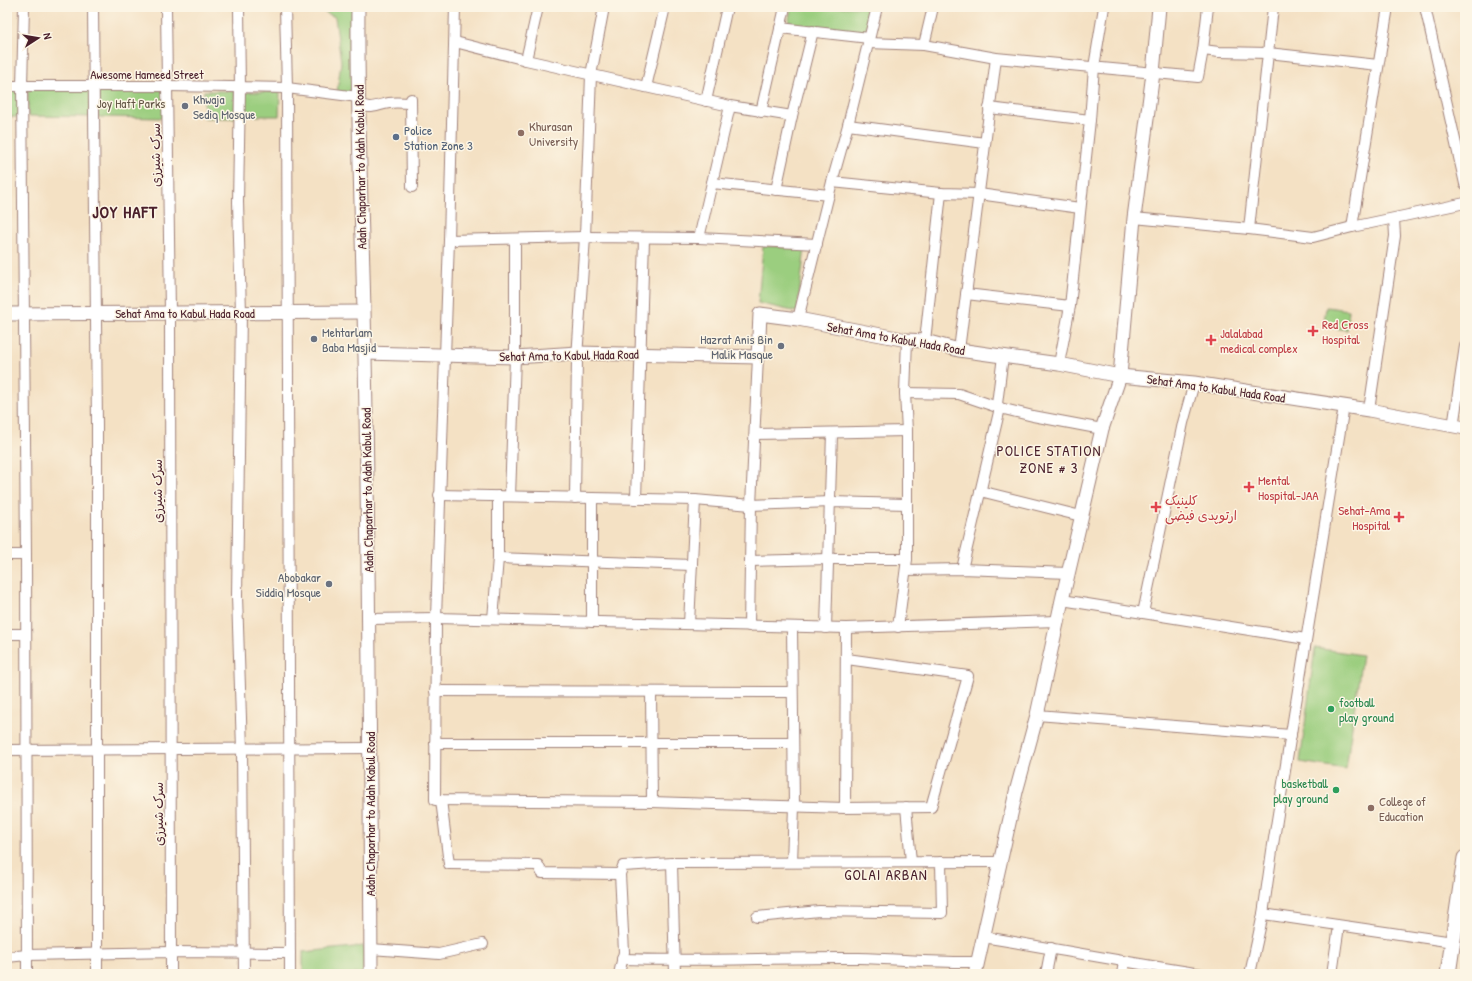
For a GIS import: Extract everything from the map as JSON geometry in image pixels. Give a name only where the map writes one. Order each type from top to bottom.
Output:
[{"type":"highway","points":[[1448,974],[1465,858]]},
{"type":"highway","points":[[1458,974],[1465,928]]},
{"type":"main road","name":"Adah Chaparhar to Adah Kabul Road","points":[[358,7],[358,100],[365,353],[369,619],[371,974]]},
{"type":"main road","points":[[976,968],[1016,792],[1037,715],[1057,621],[1102,429],[1120,376],[1134,218],[1159,7]]},
{"type":"main road","name":"Sehat Ama to Kabul Hada Road","points":[[7,314],[363,312]]},
{"type":"main road","name":"Sehat Ama to Kabul Hada Road","points":[[365,353],[515,357],[578,353],[758,358],[760,314],[798,319],[907,340],[925,341],[959,350],[1059,364],[1120,376],[1194,383],[1344,406],[1459,428]]},
{"type":"street","points":[[24,7],[22,86],[26,555],[27,974]]},
{"type":"street","points":[[92,7],[96,314],[97,974]]},
{"type":"street","name":"سرک شیرزی","points":[[166,7],[170,313],[171,974]]},
{"type":"street","points":[[238,7],[240,88],[238,202],[242,313],[237,596],[242,752],[244,974]]},
{"type":"street","points":[[285,7],[287,88],[290,974]]},
{"type":"street","points":[[455,7],[449,240],[439,495],[435,691],[435,800],[652,802],[845,808],[931,807],[968,676],[847,659]]},
{"type":"street","points":[[526,60],[538,7]]},
{"type":"street","points":[[575,498],[578,353],[585,237],[591,75],[604,7]]},
{"type":"street","points":[[646,87],[665,7]]},
{"type":"street","points":[[706,101],[727,7]]},
{"type":"street","points":[[761,112],[785,7]]},
{"type":"street","points":[[798,319],[877,7]]},
{"type":"street","points":[[924,45],[933,7]]},
{"type":"street","points":[[1059,364],[1070,306],[1090,120],[1094,67],[1104,7]]},
{"type":"street","points":[[780,28],[813,31],[868,40],[924,45],[996,58],[1198,77],[1208,7]]},
{"type":"street","points":[[1249,229],[1272,7]]},
{"type":"street","points":[[1352,227],[1388,7]]},
{"type":"street","points":[[1425,7],[1465,184]]},
{"type":"street","points":[[776,190],[813,31]]},
{"type":"street","points":[[454,42],[706,101],[761,112],[792,116]]},
{"type":"street","points":[[1203,50],[1219,52],[1268,53],[1378,65]]},
{"type":"street","points":[[959,350],[996,58]]},
{"type":"street","name":"Awesome Hameed Street","points":[[7,86],[287,88],[358,100],[364,107],[376,107],[388,103],[411,101],[412,187]]},
{"type":"street","points":[[699,238],[730,106]]},
{"type":"street","points":[[989,108],[1090,120]]},
{"type":"street","points":[[848,125],[985,143]]},
{"type":"street","points":[[832,182],[941,193],[979,194],[1080,208]]},
{"type":"street","points":[[712,184],[829,195]]},
{"type":"street","points":[[925,341],[941,193]]},
{"type":"street","points":[[1134,218],[1313,237],[1352,227],[1465,204]]},
{"type":"street","points":[[1369,410],[1395,236],[1394,219]]},
{"type":"street","points":[[449,240],[585,237],[699,238],[817,244]]},
{"type":"street","points":[[636,499],[644,238]]},
{"type":"street","points":[[510,496],[515,357],[515,239]]},
{"type":"street","points":[[966,294],[1070,306]]},
{"type":"street","points":[[898,627],[907,559],[907,431],[905,392],[907,340]]},
{"type":"street","points":[[1459,428],[1465,346]]},
{"type":"street","points":[[962,569],[1000,408],[997,404],[1003,356]]},
{"type":"street","points":[[749,626],[751,505],[758,358]]},
{"type":"street","points":[[1143,613],[1183,423],[1194,383]]},
{"type":"street","points":[[905,392],[959,394],[1000,408],[1102,429]]},
{"type":"street","points":[[1250,974],[1263,914],[1344,406]]},
{"type":"street","points":[[755,434],[907,431]]},
{"type":"street","points":[[826,628],[832,433]]},
{"type":"street","points":[[980,491],[1081,516]]},
{"type":"street","points":[[439,495],[695,500],[751,505],[831,502],[907,504]]},
{"type":"street","points":[[493,619],[498,558],[498,496]]},
{"type":"street","points":[[592,498],[592,622]]},
{"type":"street","points":[[689,624],[695,500]]},
{"type":"street","points":[[7,555],[26,555]]},
{"type":"street","points":[[498,558],[692,565]]},
{"type":"street","points":[[750,561],[907,559]]},
{"type":"street","points":[[906,570],[962,569],[1068,573]]},
{"type":"street","points":[[1062,600],[1306,639]]},
{"type":"street","points":[[369,619],[493,619],[826,628],[1057,621]]},
{"type":"street","points":[[792,627],[792,743],[794,806],[792,862]]},
{"type":"street","points":[[845,808],[846,628]]},
{"type":"street","points":[[7,634],[25,634]]},
{"type":"street","points":[[435,691],[792,692]]},
{"type":"street","points":[[651,692],[652,802]]},
{"type":"street","points":[[1037,715],[1291,735]]},
{"type":"street","points":[[435,743],[792,743]]},
{"type":"street","points":[[7,750],[26,752],[370,751]]},
{"type":"street","points":[[7,754],[26,752]]},
{"type":"street","points":[[441,800],[449,864],[538,865],[542,873],[620,874]]},
{"type":"street","points":[[906,807],[910,862]]},
{"type":"street","points":[[757,917],[819,911],[942,913],[941,862]]},
{"type":"street","points":[[618,974],[624,952],[620,874],[621,868],[625,866],[672,863],[1000,862]]},
{"type":"street","points":[[672,863],[675,974]]},
{"type":"street","points":[[1263,914],[1453,942]]},
{"type":"street","points":[[1332,974],[1339,926]]},
{"type":"street","points":[[984,937],[1124,962],[1202,974]]},
{"type":"street","points":[[371,949],[439,954],[483,944]]},
{"type":"street","points":[[1046,974],[1051,948]]},
{"type":"street","points":[[7,958],[27,955],[171,952],[290,953]]},
{"type":"street","points":[[622,959],[675,961],[860,958],[940,963],[976,968]]},
{"type":"street","points":[[1122,974],[1124,962]]},
{"type":"green space","points":[[320,7],[354,7],[354,94],[337,93],[341,62],[335,17],[322,11]]},
{"type":"green space","points":[[791,7],[872,7],[865,35],[788,26]]},
{"type":"green space","points":[[7,89],[21,89],[21,117],[7,117]]},
{"type":"green space","name":"Joy Haft Parks","points":[[28,89],[93,89],[93,117],[28,116]]},
{"type":"green space","name":"Joy Haft Parks","points":[[98,89],[164,90],[164,118],[98,117]]},
{"type":"green space","name":"Joy Haft Parks","points":[[204,91],[235,91],[235,118],[204,118]]},
{"type":"green space","points":[[245,92],[280,92],[279,116],[245,116]]},
{"type":"green space","points":[[763,246],[805,248],[797,312],[758,303]]},
{"type":"green space","points":[[1326,307],[1349,310],[1347,330],[1326,327],[1324,323]]},
{"type":"green space","name":"football play ground","points":[[1315,648],[1362,655],[1346,769],[1300,762]]},
{"type":"green space","points":[[364,946],[363,974],[303,974],[303,952]]},
{"type":"place","name":"Khwaja Sediq Mosque","points":[[185,106]]},
{"type":"place","name":"Khurasan University","points":[[521,133]]},
{"type":"place","name":"Police Station Zone 3","points":[[396,137]]},
{"type":"place","name":"Red Cross Hospital","points":[[1313,331]]},
{"type":"place","name":"Mehtarlam Baba Masjid","points":[[314,339]]},
{"type":"place","name":"Jalalabad medical complex","points":[[1211,340]]},
{"type":"place","name":"Hazrat Anis Bin Malik Masque","points":[[781,346]]},
{"type":"place","name":"Mental Hospital-JAA","points":[[1249,487]]},
{"type":"place","name":"کلینیک ارتوپدی فیضی","points":[[1156,507]]},
{"type":"place","name":"Sehat-Ama Hospital","points":[[1399,517]]},
{"type":"place","name":"Abobakar Siddiq Mosque","points":[[329,584]]},
{"type":"place","name":"football play ground","points":[[1331,709]]},
{"type":"place","name":"basketball play ground","points":[[1336,790]]},
{"type":"place","name":"College of Education","points":[[1371,808]]},
{"type":"district","name":"JOY HAFT","points":[[125,211]]},
{"type":"district","name":"POLICE STATION ZONE # 3","points":[[1049,458]]},
{"type":"district","name":"GOLAI ARBAN","points":[[886,874]]}]
